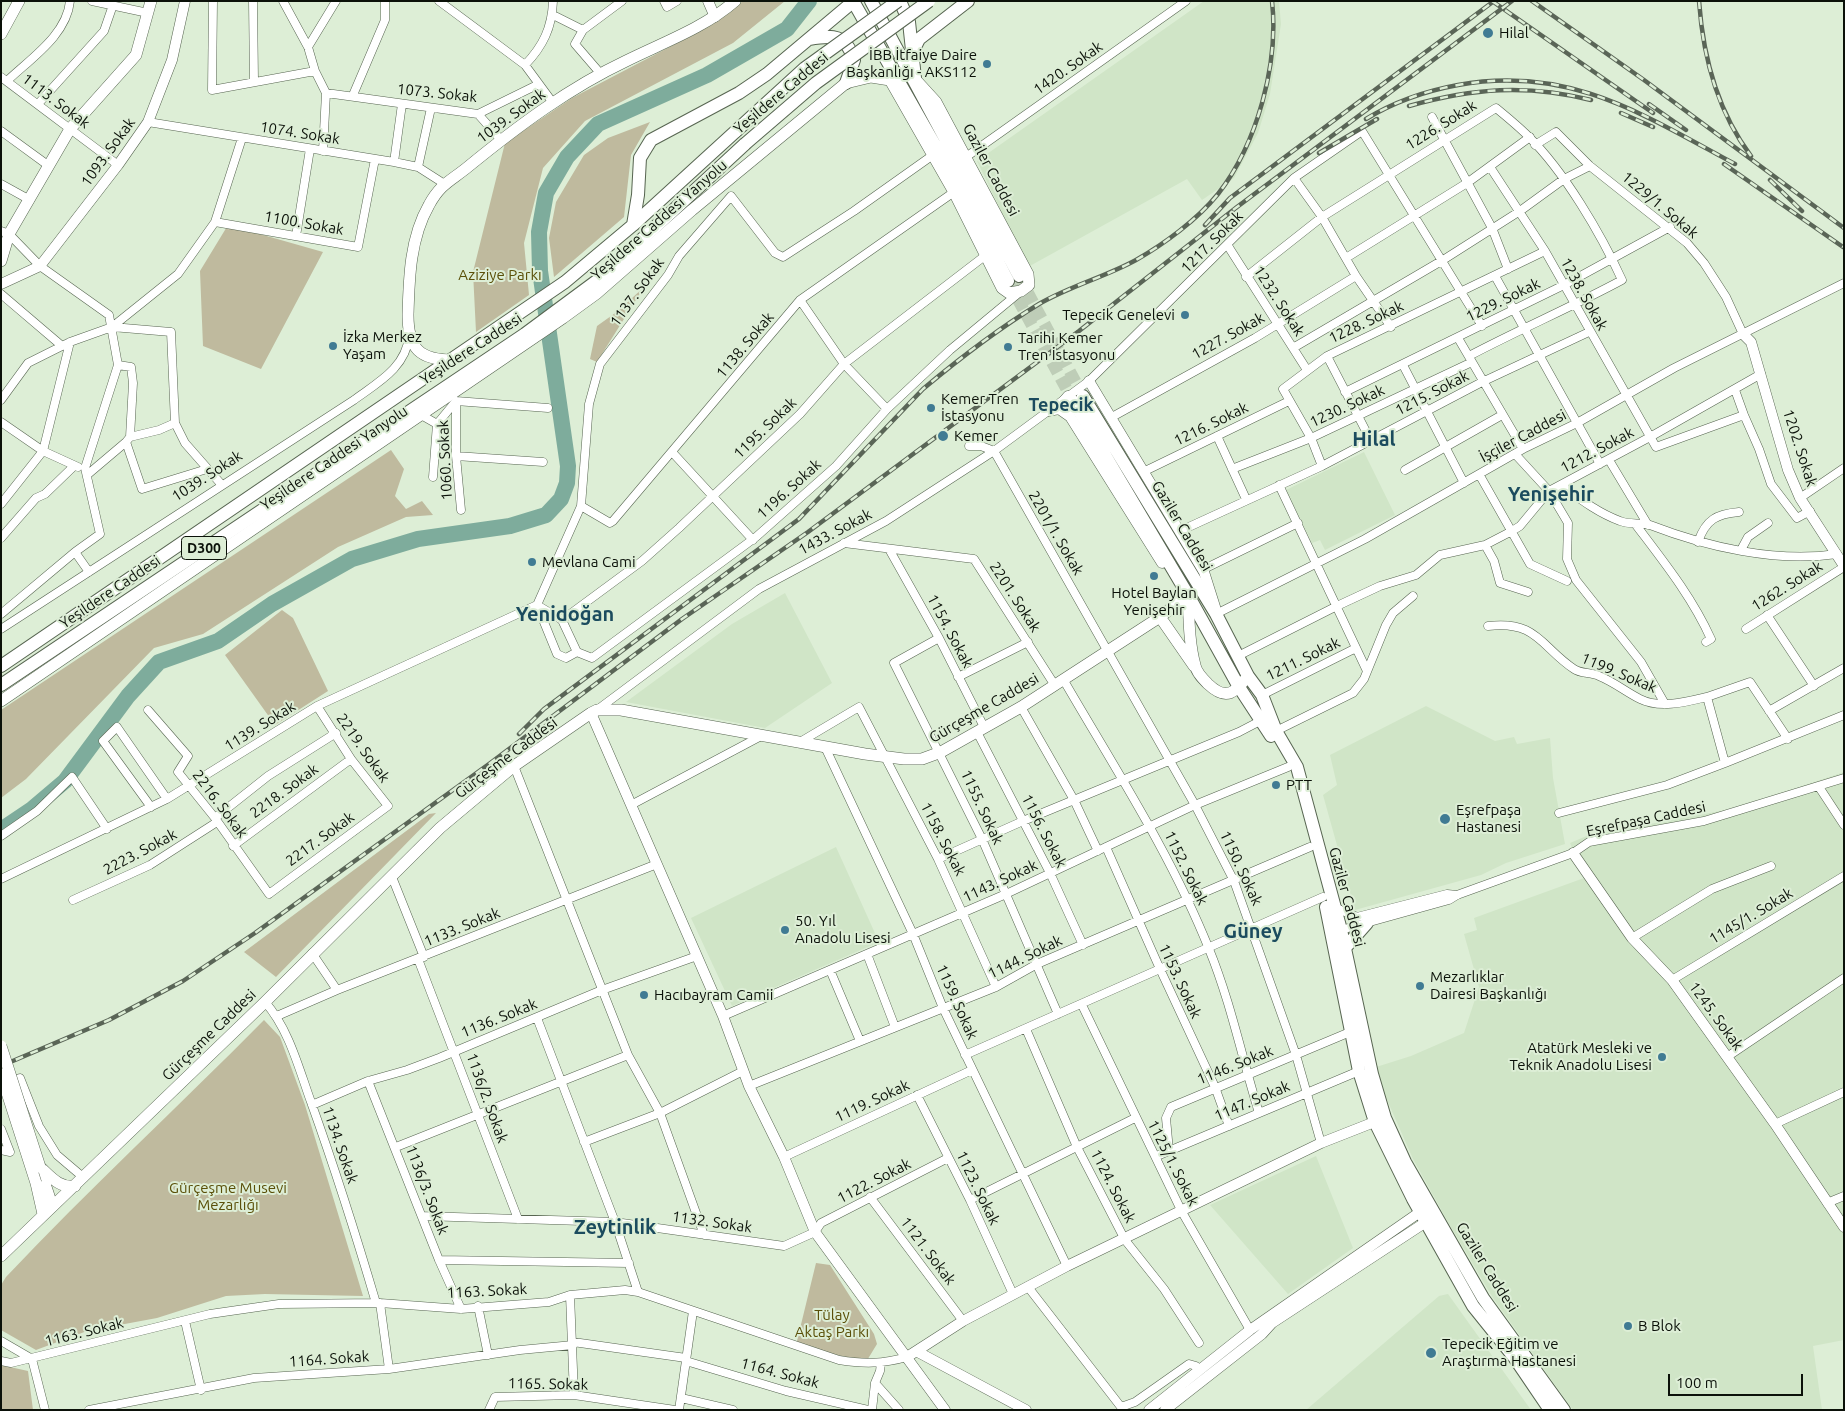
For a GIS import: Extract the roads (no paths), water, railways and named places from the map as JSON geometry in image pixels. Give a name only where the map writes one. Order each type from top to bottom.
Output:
[{"type":"main road","points":[[1,34],[19,1]]},
{"type":"main road","points":[[1,260],[5,233],[30,200],[70,129],[136,55],[150,1]]},
{"type":"main road","points":[[633,225],[638,195],[640,158],[652,140],[739,93],[773,70],[854,1],[1010,282],[1012,294],[1021,291]]},
{"type":"main road","name":"Gaziler Caddesi","points":[[871,1],[915,78],[956,160],[1010,282]]},
{"type":"main road","points":[[899,1],[909,22],[915,78]]},
{"type":"main road","name":"Yeşildere Caddesi","points":[[1,666],[565,282],[633,225],[805,68],[899,1]]},
{"type":"main road","name":"Yeşildere Caddesi","points":[[1,685],[407,411],[525,340],[561,314],[745,144],[816,82],[929,1]]},
{"type":"main road","points":[[913,60],[915,47],[925,34],[968,1]]},
{"type":"main road","name":"1039. Sokak","points":[[411,349],[409,331],[412,248],[428,206],[443,184],[460,174],[501,140],[553,103],[600,73],[715,17],[732,2]]},
{"type":"main road","points":[[808,39],[831,36],[847,44],[854,60],[846,83]]},
{"type":"main road","points":[[882,50],[890,80],[954,192],[986,255],[1010,282]]},
{"type":"main road","name":"Yeşildere Caddesi Yanyolu","points":[[561,314],[596,294],[692,210],[846,83],[871,77],[890,80]]},
{"type":"main road","name":"Gaziler Caddesi","points":[[915,78],[936,102],[1028,274],[1028,284],[1021,291]]},
{"type":"main road","name":"Yeşildere Caddesi Yanyolu","points":[[1,701],[423,416],[525,340]]},
{"type":"main road","points":[[411,349],[428,358],[453,360]]},
{"type":"main road","name":"Gaziler Caddesi","points":[[1075,397],[1238,687],[1262,720],[1288,766],[1323,897],[1344,949],[1380,1120]]},
{"type":"main road","name":"Gaziler Caddesi","points":[[1075,397],[1216,614],[1248,676],[1262,695],[1276,731],[1297,767],[1334,906],[1335,927],[1350,1032],[1359,1071],[1380,1120],[1473,1306],[1514,1357],[1550,1410]]},
{"type":"main road","points":[[1188,595],[1195,667]]},
{"type":"main road","name":"Gürçeşme Caddesi","points":[[1,1256],[265,1002],[312,953],[392,877],[440,828],[514,766],[594,711],[621,710],[886,757],[922,758],[941,752],[1021,706],[1160,616],[1188,595]]},
{"type":"main road","points":[[1160,616],[1205,681],[1219,693],[1227,694],[1238,687],[1248,676]]},
{"type":"main road","points":[[1344,949],[1367,923]]},
{"type":"main road","points":[[1,1046],[52,1206]]},
{"type":"main road","points":[[1,1074],[36,1184],[43,1214]]},
{"type":"main road","points":[[40,1167],[58,1183],[68,1187],[80,1182]]},
{"type":"main road","name":"Gaziler Caddesi","points":[[1426,1213],[1564,1410]]},
{"type":"street","points":[[4,79],[59,31],[69,14],[70,1]]},
{"type":"street","points":[[92,1],[148,13]]},
{"type":"street","name":"1093. Sokak","points":[[1,284],[40,266],[118,165],[148,122],[172,60],[185,1]]},
{"type":"street","points":[[213,1],[212,90],[315,71]]},
{"type":"street","points":[[253,1],[254,81]]},
{"type":"street","points":[[283,1],[308,46],[315,71],[326,93],[323,151]]},
{"type":"street","points":[[308,46],[336,1]]},
{"type":"street","points":[[353,95],[385,20],[385,1]]},
{"type":"street","points":[[439,1],[524,65],[553,103]]},
{"type":"street","points":[[524,65],[537,52],[548,35],[553,15],[553,1]]},
{"type":"street","points":[[600,73],[575,44],[583,30],[622,1]]},
{"type":"street","points":[[664,1],[667,7],[677,1]]},
{"type":"street","points":[[708,1],[715,17]]},
{"type":"street","name":"1420. Sokak","points":[[966,157],[1186,1]]},
{"type":"street","points":[[38,104],[104,31],[113,5]]},
{"type":"street","points":[[553,15],[583,30]]},
{"type":"street","name":"1113. Sokak","points":[[4,79],[118,165]]},
{"type":"street","name":"1073. Sokak","points":[[326,93],[353,95],[402,104],[478,114],[539,84]]},
{"type":"street","points":[[394,162],[402,104]]},
{"type":"street","points":[[418,168],[431,108]]},
{"type":"street","name":"1226. Sokak","points":[[1246,277],[1322,216],[1496,108],[1530,137],[1564,179],[1612,258]]},
{"type":"street","points":[[478,114],[501,140]]},
{"type":"street","points":[[1432,117],[1492,228],[1508,269]]},
{"type":"street","name":"1074. Sokak","points":[[148,122],[394,162],[418,168],[443,184]]},
{"type":"street","points":[[1,131],[49,166]]},
{"type":"street","name":"1217. Sokak","points":[[1088,381],[1228,246],[1294,178],[1362,131],[1387,175]]},
{"type":"street","name":"1229/1. Sokak","points":[[1535,145],[1556,132],[1590,166],[1670,228],[1704,263],[1726,297],[1743,334]]},
{"type":"street","points":[[1346,258],[1467,183],[1530,137]]},
{"type":"street","points":[[1,400],[28,363],[70,342],[112,327],[178,274],[215,222],[242,138]]},
{"type":"street","points":[[296,236],[310,149]]},
{"type":"street","name":"1137. Sokak","points":[[537,605],[581,506],[589,404],[600,364],[668,275],[679,256],[731,196],[774,253],[783,257],[854,211],[933,155]]},
{"type":"street","name":"1100. Sokak","points":[[215,222],[358,247],[375,159]]},
{"type":"street","points":[[1293,348],[1443,260],[1520,211],[1564,179],[1590,166]]},
{"type":"street","name":"1238. Sokak","points":[[1490,167],[1545,251],[1650,438]]},
{"type":"street","points":[[1387,175],[1443,260],[1482,326]]},
{"type":"street","points":[[1294,178],[1322,216],[1356,276],[1391,326]]},
{"type":"street","points":[[1,184],[30,200]]},
{"type":"street","name":"1138. Sokak","points":[[581,506],[610,523],[613,522],[800,300],[954,192]]},
{"type":"street","name":"1229. Sokak","points":[[1346,392],[1515,310],[1612,258],[1619,257],[1670,228]]},
{"type":"street","points":[[1,614],[74,552],[100,534],[86,471],[118,365],[109,315],[40,266],[5,233]]},
{"type":"street","name":"1232. Sokak","points":[[1228,246],[1307,370]]},
{"type":"street","name":"1228. Sokak","points":[[1289,401],[1283,389],[1327,356],[1545,251]]},
{"type":"street","name":"1195. Sokak","points":[[562,620],[642,561],[713,497],[800,414],[844,364],[986,255]]},
{"type":"street","name":"1230. Sokak","points":[[1232,469],[1358,417],[1415,389],[1524,327],[1575,305],[1622,280],[1612,258]]},
{"type":"street","name":"1227. Sokak","points":[[1112,417],[1277,325],[1356,276]]},
{"type":"street","points":[[1494,276],[1515,310],[1600,464]]},
{"type":"street","points":[[1000,311],[1010,282]]},
{"type":"street","name":"İşçiler Caddesi","points":[[1216,614],[1365,539],[1523,449],[1577,423],[1674,368],[1844,284]]},
{"type":"street","name":"1196. Sokak","points":[[577,652],[592,658],[753,540],[836,466],[887,409],[950,350],[1000,311],[1021,291]]},
{"type":"street","points":[[1,294],[62,346]]},
{"type":"street","points":[[800,300],[844,364],[887,409]]},
{"type":"street","points":[[112,327],[171,332],[176,423],[186,443],[221,484]]},
{"type":"street","name":"1215. Sokak","points":[[1180,531],[1322,466],[1370,439],[1482,382],[1589,332]]},
{"type":"street","name":"1202. Sokak","points":[[1743,334],[1751,342],[1788,470],[1800,498],[1810,510],[1844,566]]},
{"type":"street","points":[[1458,338],[1482,382],[1523,449]]},
{"type":"street","points":[[1,504],[43,451],[70,342]]},
{"type":"street","name":"1039. Sokak","points":[[1,629],[221,484],[354,400],[389,374],[411,349]]},
{"type":"street","points":[[1327,356],[1370,439]]},
{"type":"street","points":[[118,365],[131,367],[133,383],[128,439],[142,489],[207,469]]},
{"type":"street","points":[[1403,365],[1464,483]]},
{"type":"street","name":"1212. Sokak","points":[[1238,656],[1380,586],[1416,575],[1440,555],[1485,545],[1512,531],[1520,526],[1531,514],[1549,490],[1650,438],[1761,374]]},
{"type":"street","points":[[1088,381],[1145,471],[1202,570],[1212,594],[1216,614]]},
{"type":"street","name":"1433. Sokak","points":[[594,711],[759,589],[886,521],[994,451],[1048,411],[1075,397],[1088,381]]},
{"type":"street","points":[[1735,390],[1744,416],[1759,448],[1771,484],[1797,518],[1810,510]]},
{"type":"street","points":[[1075,397],[1063,402],[1071,418],[1178,587],[1188,595]]},
{"type":"street","points":[[456,401],[548,408]]},
{"type":"street","name":"1060. Sokak","points":[[433,477],[437,424],[456,401]]},
{"type":"street","name":"1060. Sokak","points":[[456,401],[456,456],[461,510]]},
{"type":"street","points":[[1289,401],[1311,438],[1322,466]]},
{"type":"street","name":"1216. Sokak","points":[[1145,471],[1289,401]]},
{"type":"street","points":[[1048,411],[1059,409],[1071,418]]},
{"type":"street","points":[[1405,470],[1502,414]]},
{"type":"street","points":[[423,416],[437,424]]},
{"type":"street","points":[[1650,438],[1656,447],[1744,416]]},
{"type":"street","points":[[1,422],[43,451],[86,471]]},
{"type":"street","points":[[86,471],[128,439],[176,423]]},
{"type":"street","points":[[1217,436],[1246,500]]},
{"type":"street","points":[[969,446],[981,446],[994,451]]},
{"type":"street","name":"2201/1. Sokak","points":[[994,451],[1106,651]]},
{"type":"street","points":[[672,452],[753,540]]},
{"type":"street","points":[[1515,454],[1549,490],[1568,523],[1567,559],[1576,580],[1641,662],[1665,704]]},
{"type":"street","points":[[456,456],[543,462]]},
{"type":"street","points":[[1609,460],[1648,525]]},
{"type":"street","points":[[1,538],[36,498],[45,494],[74,466]]},
{"type":"street","points":[[1800,498],[1844,468]]},
{"type":"street","points":[[1479,474],[1530,564],[1567,581]]},
{"type":"street","points":[[1279,485],[1367,671]]},
{"type":"street","points":[[1561,485],[1590,506],[1621,521],[1636,525],[1648,525],[1698,542],[1740,550],[1789,556],[1818,557],[1837,554]]},
{"type":"street","points":[[1698,542],[1702,529],[1720,514],[1739,512]]},
{"type":"street","points":[[1202,570],[1298,523]]},
{"type":"street","points":[[1740,550],[1748,537],[1768,523]]},
{"type":"street","points":[[1636,525],[1675,575],[1703,621],[1711,639],[1706,642]]},
{"type":"street","name":"2201. Sokak","points":[[844,543],[974,559],[1028,642],[1059,682]]},
{"type":"street","points":[[1485,545],[1494,561],[1500,583],[1528,592]]},
{"type":"street","name":"1154. Sokak","points":[[889,549],[939,638],[980,729]]},
{"type":"street","points":[[74,552],[89,572]]},
{"type":"street","name":"1262. Sokak","points":[[1746,629],[1844,566]]},
{"type":"street","points":[[1276,731],[1353,693],[1364,679],[1386,625],[1393,613],[1414,596]]},
{"type":"street","points":[[537,605],[562,620],[577,652],[566,658],[557,654],[537,605]]},
{"type":"street","name":"1139. Sokak","points":[[1,879],[107,829],[189,787],[317,706],[537,605]]},
{"type":"street","points":[[1767,615],[1814,686]]},
{"type":"street","name":"1199. Sokak","points":[[1488,626],[1521,628],[1544,641],[1576,671],[1598,675],[1653,704],[1707,698],[1750,682],[1769,711]]},
{"type":"street","name":"1155. Sokak","points":[[939,638],[894,663],[941,752],[982,839],[1058,1014]]},
{"type":"street","points":[[958,677],[1028,642]]},
{"type":"street","name":"1211. Sokak","points":[[1262,695],[1356,648]]},
{"type":"street","name":"1150. Sokak","points":[[1106,651],[1196,805],[1234,881],[1253,929],[1296,1055],[1321,1143]]},
{"type":"street","points":[[1788,739],[1769,711],[1844,668]]},
{"type":"street","name":"1152. Sokak","points":[[1059,682],[1150,827],[1209,948],[1232,1010],[1247,1074],[1259,1113]]},
{"type":"street","points":[[1707,698],[1725,763]]},
{"type":"street","name":"2219. Sokak","points":[[317,706],[351,759],[388,806]]},
{"type":"street","points":[[1021,706],[1074,800],[1098,851]]},
{"type":"street","name":"1158. Sokak","points":[[800,742],[859,707],[938,859],[996,987]]},
{"type":"street","name":"2216. Sokak","points":[[148,710],[188,756],[178,772],[216,820],[268,894]]},
{"type":"street","points":[[594,711],[631,805],[723,1016],[749,1086],[784,1157],[815,1232],[945,1410]]},
{"type":"street","points":[[1559,813],[1667,785],[1788,739],[1844,715]]},
{"type":"street","points":[[938,859],[1023,821],[1239,732],[1262,720]]},
{"type":"street","points":[[151,807],[103,741],[117,727],[167,799]]},
{"type":"street","name":"1156. Sokak","points":[[980,729],[1083,945]]},
{"type":"street","name":"2223. Sokak","points":[[73,900],[150,865],[216,820],[268,776],[336,733]]},
{"type":"street","points":[[631,805],[763,735]]},
{"type":"street","name":"1159. Sokak","points":[[825,746],[913,934],[942,1008],[1067,1266]]},
{"type":"street","name":"2218. Sokak","points":[[233,846],[351,759]]},
{"type":"street","points":[[514,766],[628,1055],[660,1113],[704,1234]]},
{"type":"street","name":"1143. Sokak","points":[[723,1016],[964,913],[1196,805],[1288,766]]},
{"type":"street","points":[[1,836],[37,811],[72,777],[107,829]]},
{"type":"street","name":"Eşrefpaşa Caddesi","points":[[1335,927],[1367,923],[1449,900],[1457,895],[1573,853],[1589,842],[1704,821],[1844,778]]},
{"type":"street","points":[[1819,787],[1844,825]]},
{"type":"street","name":"2217. Sokak","points":[[268,894],[388,806]]},
{"type":"street","name":"1144. Sokak","points":[[749,1086],[996,987],[1037,964],[1310,847]]},
{"type":"street","name":"1153. Sokak","points":[[1106,848],[1215,1087],[1229,1126]]},
{"type":"street","name":"1245. Sokak","points":[[1573,853],[1632,938],[1672,980],[1776,1124],[1844,1227]]},
{"type":"street","name":"1133. Sokak","points":[[277,1016],[337,990],[657,864]]},
{"type":"street","points":[[1632,938],[1712,889],[1771,866]]},
{"type":"street","name":"1145/1. Sokak","points":[[1672,980],[1844,876]]},
{"type":"street","name":"1136/2. Sokak","points":[[392,877],[518,1219]]},
{"type":"street","name":"Eşrefpaşa Caddesi","points":[[1334,906],[1340,912],[1357,916],[1446,894],[1457,895]]},
{"type":"street","points":[[965,1055],[1323,897]]},
{"type":"street","points":[[312,953],[337,990]]},
{"type":"street","points":[[867,954],[895,1027]]},
{"type":"street","name":"1136. Sokak","points":[[312,1105],[368,1081],[407,1070],[455,1051],[602,990],[696,956]]},
{"type":"street","points":[[830,970],[860,1041]]},
{"type":"street","points":[[1727,1057],[1844,978]]},
{"type":"street","name":"1134. Sokak","points":[[265,1002],[277,1016],[312,1105],[352,1222],[378,1303],[389,1369]]},
{"type":"street","name":"1125/1. Sokak","points":[[1082,1004],[1135,1118],[1157,1156],[1182,1212],[1250,1330]]},
{"type":"street","points":[[537,1018],[615,1222],[638,1292]]},
{"type":"street","name":"1124. Sokak","points":[[1026,1029],[1077,1147],[1125,1240],[1164,1289],[1200,1343]]},
{"type":"street","name":"1146. Sokak","points":[[1168,1150],[1166,1118],[1171,1107],[1350,1032]]},
{"type":"street","points":[[396,1147],[628,1055]]},
{"type":"street","name":"1119. Sokak","points":[[784,1157],[972,1070]]},
{"type":"street","points":[[584,1142],[660,1113],[743,1071]]},
{"type":"street","name":"1147. Sokak","points":[[1157,1156],[1359,1071]]},
{"type":"street","points":[[1,1084],[20,1078],[39,1126],[56,1155],[80,1182]]},
{"type":"street","name":"1136/3. Sokak","points":[[368,1081],[461,1309]]},
{"type":"street","points":[[1776,1124],[1844,1092]]},
{"type":"street","name":"1123. Sokak","points":[[917,1096],[970,1200],[1013,1294]]},
{"type":"street","points":[[970,1200],[1135,1118]]},
{"type":"street","points":[[907,1357],[963,1321],[1067,1266],[1125,1240],[1321,1143],[1380,1120]]},
{"type":"street","points":[[1,1129],[10,1152]]},
{"type":"street","points":[[1,1150],[10,1152]]},
{"type":"street","points":[[1,1159],[10,1152]]},
{"type":"street","name":"1122. Sokak","points":[[815,1232],[821,1223],[948,1158]]},
{"type":"street","points":[[1827,1203],[1844,1196]]},
{"type":"street","name":"1121. Sokak","points":[[870,1197],[963,1321]]},
{"type":"street","points":[[1149,1410],[1250,1330],[1426,1213]]},
{"type":"street","points":[[1165,1410],[1262,1334],[1272,1323],[1426,1213]]},
{"type":"street","name":"1132. Sokak","points":[[422,1216],[615,1222],[784,1246],[815,1232]]},
{"type":"street","points":[[440,1260],[628,1263]]},
{"type":"street","points":[[1028,1287],[1121,1407],[1135,1402],[1190,1364],[1196,1366],[1198,1371]]},
{"type":"street","name":"1163. Sokak","points":[[1,1361],[11,1363],[32,1359],[210,1314],[279,1304],[378,1303],[461,1309],[478,1306],[549,1302],[570,1295],[625,1290],[638,1292],[840,1360],[862,1364],[881,1363],[907,1357]]},
{"type":"street","points":[[570,1295],[574,1395]]},
{"type":"street","points":[[478,1306],[488,1355]]},
{"type":"street","points":[[679,1410],[693,1311]]},
{"type":"street","points":[[185,1320],[201,1390]]},
{"type":"street","points":[[1,1341],[32,1359],[44,1410]]},
{"type":"street","name":"1164. Sokak","points":[[89,1410],[201,1390],[254,1378],[389,1369],[573,1343],[686,1360],[786,1391],[868,1410]]},
{"type":"street","points":[[916,1351],[1022,1409]]},
{"type":"street","points":[[872,1410],[875,1383],[881,1363]]},
{"type":"street","points":[[875,1383],[899,1410]]},
{"type":"street","name":"1165. Sokak","points":[[489,1410],[495,1397],[574,1395],[675,1410]]},
{"type":"street","points":[[681,1398],[733,1410]]},
{"type":"street","points":[[828,1410],[829,1400]]},
{"type":"waterway","points":[[1,830],[32,809],[65,781],[128,696],[159,662],[218,641],[272,604],[352,559],[418,539],[510,526],[546,515],[561,499],[567,483],[568,466],[540,271],[539,232],[546,193],[567,157],[598,124],[707,75],[787,29],[809,1]]},
{"type":"tunnel","points":[[1019,276],[1083,396]]},
{"type":"tunnel","points":[[1009,283],[1073,401]]},
{"type":"railway","points":[[519,734],[544,709],[799,519],[923,389],[965,355],[1039,304],[1147,254],[1180,231],[1210,204],[1232,174],[1244,152],[1262,102],[1272,51],[1272,1]]},
{"type":"railway","points":[[1492,1],[1653,113]]},
{"type":"railway","points":[[1205,225],[1230,198],[1494,1]]},
{"type":"railway","points":[[1,1066],[109,1020],[183,981],[255,933],[489,764],[682,619],[808,532],[1079,331],[1237,207],[1512,1]]},
{"type":"railway","points":[[1532,1],[1644,80],[1844,228]]},
{"type":"railway","points":[[1699,1],[1704,43],[1714,83],[1729,121],[1751,156]]},
{"type":"railway","points":[[1366,119],[1399,102],[1446,87],[1498,81],[1535,82],[1570,88],[1603,98],[1636,112],[1735,164]]},
{"type":"railway","points":[[1409,106],[1455,95],[1500,90],[1545,92],[1591,100]]},
{"type":"railway","points":[[1649,104],[1686,130]]},
{"type":"railway","points":[[1621,113],[1653,127]]},
{"type":"railway","points":[[1319,153],[1377,119]]},
{"type":"railway","points":[[1724,164],[1843,247]]},
{"type":"railway","points":[[1770,180],[1802,211]]},
{"type":"place","name":"Hilal","points":[[1488,33]]},
{"type":"place","name":"İBB İtfaiye Daire Başkanlığı - AKS112","points":[[987,64]]},
{"type":"place","name":"Tepecik Genelevi","points":[[1185,315]]},
{"type":"place","name":"İzka Merkez Yaşam","points":[[333,346]]},
{"type":"place","name":"Tarihi Kemer Tren İstasyonu","points":[[1008,347]]},
{"type":"place","name":"Kemer Tren İstasyonu","points":[[931,408]]},
{"type":"place","name":"Kemer","points":[[943,436]]},
{"type":"place","name":"Mevlana Cami","points":[[532,562]]},
{"type":"place","name":"Hotel Baylan Yenişehir","points":[[1154,576]]},
{"type":"place","name":"PTT","points":[[1276,785]]},
{"type":"place","name":"Eşrefpaşa Hastanesi","points":[[1445,819]]},
{"type":"place","name":"50. Yıl Anadolu Lisesi","points":[[785,930]]},
{"type":"place","name":"Mezarlıklar Dairesi Başkanlığı","points":[[1420,986]]},
{"type":"place","name":"Hacıbayram Camii","points":[[644,995]]},
{"type":"place","name":"Atatürk Mesleki ve Teknik Anadolu Lisesi","points":[[1662,1057]]},
{"type":"place","name":"B Blok","points":[[1628,1326]]},
{"type":"place","name":"Tepecik Eğitim ve Araştırma Hastanesi","points":[[1431,1353]]},
{"type":"district","name":"Tepecik","points":[[1061,405]]},
{"type":"district","name":"Hilal","points":[[1374,439]]},
{"type":"district","name":"Yenişehir","points":[[1551,494]]},
{"type":"district","name":"Yenidoğan","points":[[565,614]]},
{"type":"district","name":"Güney","points":[[1253,931]]},
{"type":"district","name":"Zeytinlik","points":[[615,1227]]},
{"type":"park label","name":"Aziziye Parkı","points":[[500,275]]},
{"type":"park label","name":"Gürçeşme Musevi Mezarlığı","points":[[228,1196]]},
{"type":"park label","name":"Tülay Aktaş Parkı","points":[[832,1324]]}]
